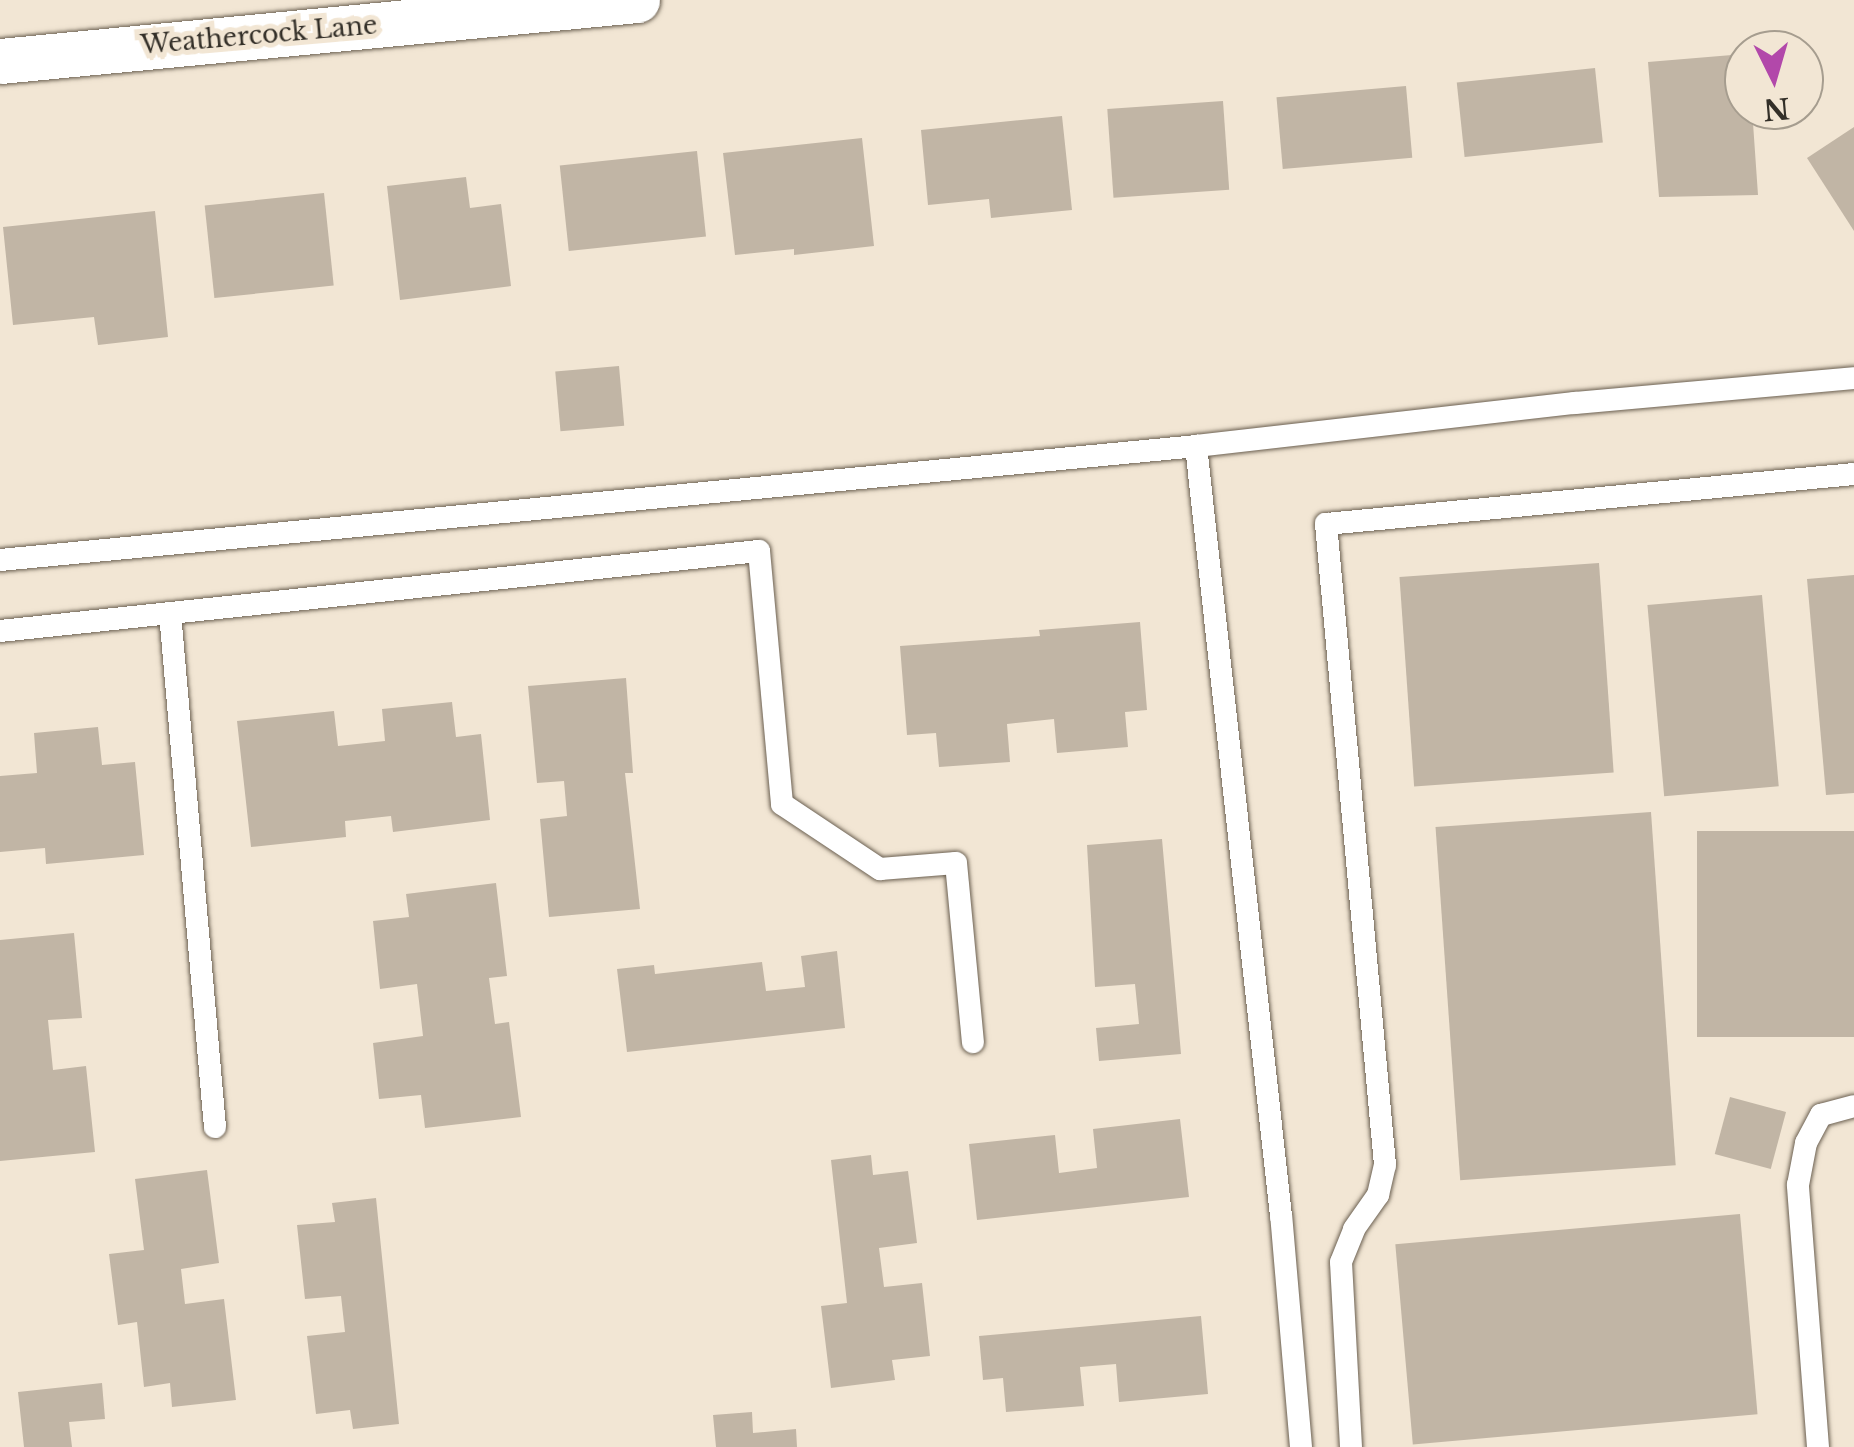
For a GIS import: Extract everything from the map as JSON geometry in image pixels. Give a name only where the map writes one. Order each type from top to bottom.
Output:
[{"type":"street","name":"Weathercock Lane","points":[[0,61],[637,0]]},
{"type":"lane","points":[[0,560],[1196,446],[1575,402],[1854,378]]},
{"type":"lane","points":[[1196,446],[1281,1216],[1301,1447]]},
{"type":"lane","points":[[1352,1447],[1341,1262],[1354,1229],[1378,1194],[1385,1165],[1326,524],[1854,474]]},
{"type":"lane","points":[[0,632],[759,551],[782,804],[880,869],[956,863],[973,1042]]},
{"type":"lane","points":[[170,613],[215,1127]]},
{"type":"lane","points":[[1818,1447],[1798,1184],[1806,1143],[1821,1115],[1854,1106]]},
{"type":"building","points":[[1724,56],[1724,130],[1753,130],[1758,195],[1659,197],[1648,62]]},
{"type":"building","points":[[1595,68],[1603,143],[1465,157],[1457,83]]},
{"type":"building","points":[[1406,86],[1412,158],[1283,169],[1276,97]]},
{"type":"building","points":[[1223,101],[1229,190],[1113,198],[1107,109]]},
{"type":"building","points":[[1062,116],[1072,210],[991,218],[989,199],[928,205],[921,130]]},
{"type":"building","points":[[1854,127],[1854,231],[1807,158]]},
{"type":"building","points":[[862,138],[874,246],[794,255],[794,249],[735,255],[723,153]]},
{"type":"building","points":[[697,151],[706,237],[569,251],[560,165]]},
{"type":"building","points":[[466,177],[470,208],[501,204],[511,286],[400,300],[387,186]]},
{"type":"building","points":[[324,193],[334,285],[214,298],[205,206]]},
{"type":"building","points":[[155,211],[168,337],[98,345],[94,317],[13,325],[3,227]]},
{"type":"building","points":[[619,366],[624,426],[560,431],[555,372]]},
{"type":"building","points":[[1599,563],[1614,772],[1414,786],[1399,577]]},
{"type":"building","points":[[1854,575],[1854,793],[1826,795],[1807,579]]},
{"type":"building","points":[[1762,595],[1779,786],[1664,796],[1647,605]]},
{"type":"building","points":[[1140,622],[1147,710],[1125,712],[1128,747],[1057,753],[1054,719],[1007,724],[1010,762],[939,767],[936,733],[907,735],[900,646],[1040,636],[1039,630]]},
{"type":"building","points":[[626,678],[633,773],[625,773],[640,909],[549,917],[540,819],[567,816],[564,781],[537,783],[528,686]]},
{"type":"building","points":[[452,702],[456,737],[481,734],[490,820],[393,832],[391,816],[345,821],[346,837],[251,847],[237,721],[334,711],[338,746],[385,741],[382,709]]},
{"type":"building","points":[[98,727],[102,765],[135,762],[144,855],[46,864],[45,848],[0,852],[0,776],[37,773],[34,733]]},
{"type":"building","points":[[1651,812],[1676,1165],[1460,1180],[1436,827]]},
{"type":"building","points":[[1697,831],[1854,831],[1854,1037],[1697,1037]]},
{"type":"building","points":[[1162,839],[1181,1054],[1099,1061],[1096,1028],[1139,1024],[1135,984],[1095,987],[1087,845]]},
{"type":"building","points":[[496,883],[507,976],[489,978],[495,1024],[509,1022],[521,1117],[425,1128],[421,1095],[379,1099],[373,1043],[423,1036],[417,984],[380,989],[373,921],[409,917],[406,894]]},
{"type":"building","points":[[74,933],[82,1018],[48,1020],[53,1070],[86,1066],[95,1152],[0,1161],[0,940]]},
{"type":"building","points":[[837,951],[845,1028],[627,1052],[617,969],[654,965],[655,974],[762,962],[766,991],[805,987],[801,956]]},
{"type":"building","points":[[1730,1097],[1786,1112],[1771,1169],[1715,1154]]},
{"type":"building","points":[[1180,1119],[1189,1197],[977,1220],[969,1144],[1055,1135],[1059,1173],[1097,1168],[1093,1129]]},
{"type":"building","points":[[871,1155],[873,1175],[908,1171],[917,1243],[879,1248],[884,1287],[922,1283],[930,1356],[892,1360],[895,1380],[831,1388],[821,1306],[847,1303],[831,1160]]},
{"type":"building","points":[[207,1170],[219,1263],[181,1269],[185,1304],[224,1299],[236,1400],[172,1407],[170,1383],[144,1387],[137,1322],[118,1325],[109,1254],[144,1250],[135,1179]]},
{"type":"building","points":[[376,1198],[399,1424],[353,1429],[350,1410],[316,1414],[307,1336],[345,1332],[341,1296],[305,1299],[297,1225],[335,1222],[332,1203]]},
{"type":"building","points":[[1740,1214],[1758,1414],[1413,1444],[1395,1244]]},
{"type":"building","points":[[1201,1316],[1208,1394],[1119,1402],[1116,1364],[1080,1367],[1084,1406],[1006,1412],[1003,1378],[983,1380],[979,1336]]},
{"type":"building","points":[[102,1383],[105,1419],[69,1422],[72,1447],[24,1447],[18,1392]]},
{"type":"building","points":[[752,1412],[753,1433],[796,1429],[797,1447],[716,1447],[713,1415]]}]
